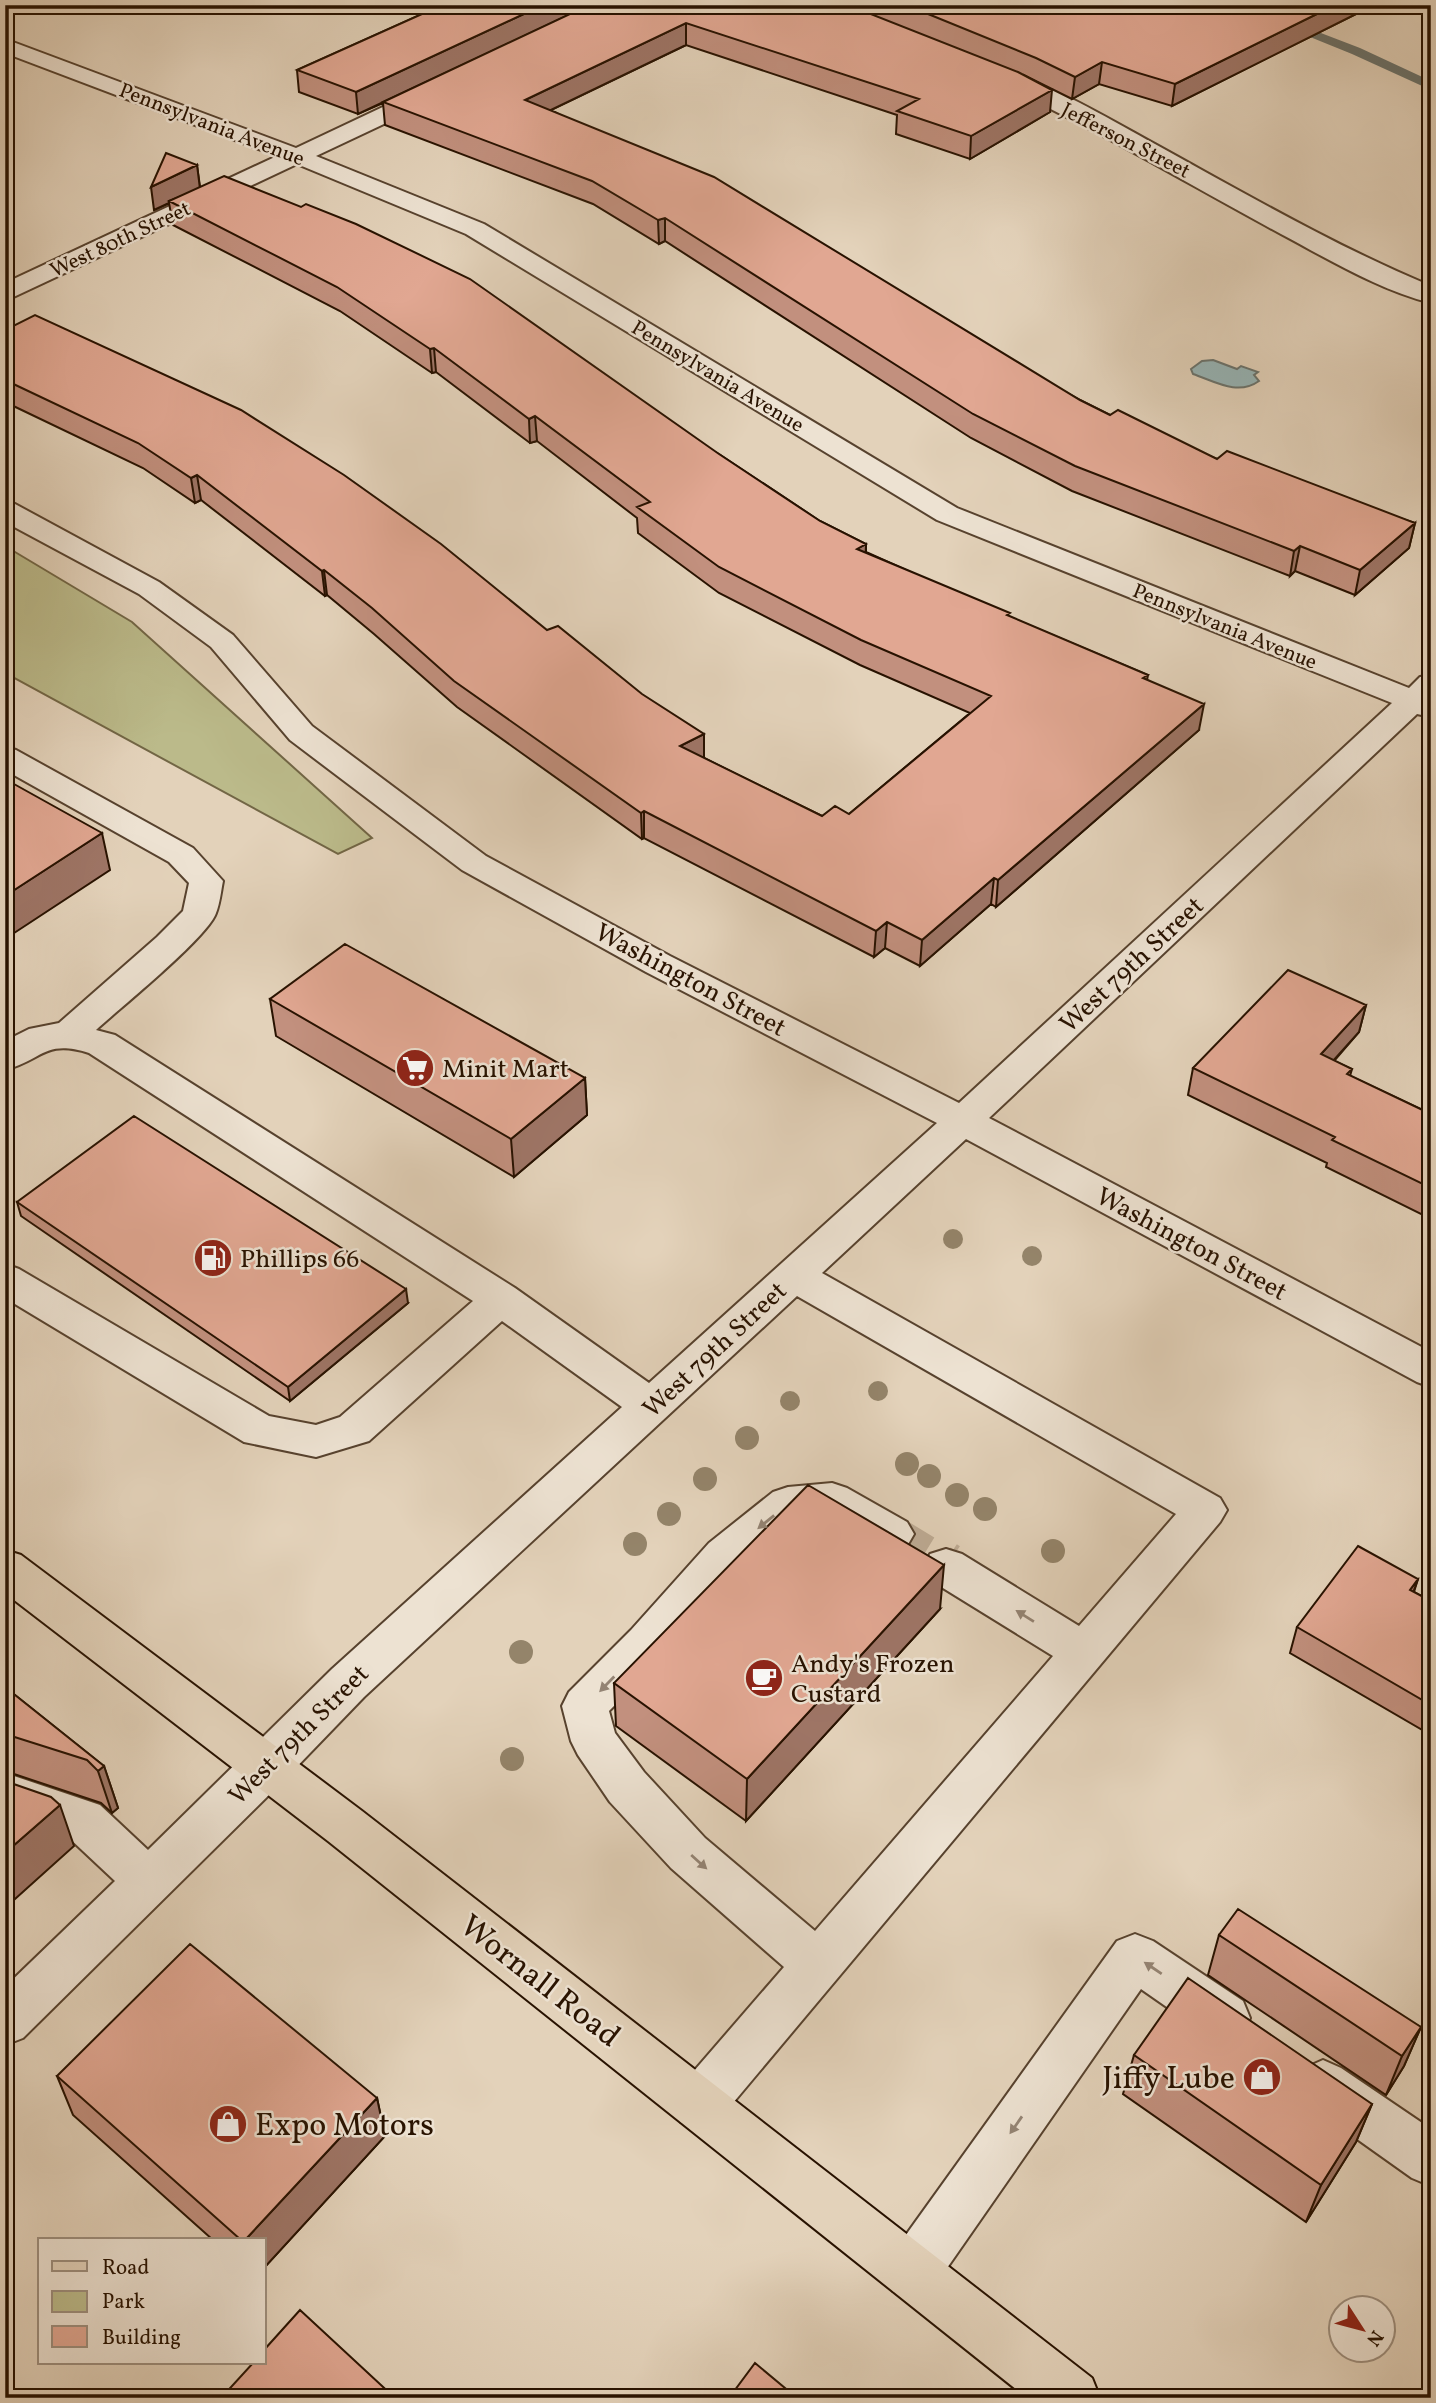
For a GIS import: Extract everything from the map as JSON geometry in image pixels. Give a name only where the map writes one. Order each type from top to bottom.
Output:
[{"type":"main road","name":"Wornall Road","points":[[5,1568],[267,1766],[1072,2398]]},
{"type":"street","name":"Pennsylvania Avenue","points":[[5,45],[297,156],[475,229],[947,514],[1425,698]]},
{"type":"street","name":"Jefferson Street","points":[[987,72],[1025,87],[1211,183],[1309,240],[1431,295]]},
{"type":"street","name":"West 80th Street","points":[[5,293],[456,81]]},
{"type":"street","name":"Washington Street","points":[[5,510],[149,588],[222,641],[301,733],[474,863],[658,964],[963,1121],[1431,1371]]},
{"type":"street","name":"West 79th Street","points":[[5,2021],[267,1766],[348,1683],[1425,698]]},
{"type":"street","points":[[5,757],[181,855],[206,881],[199,914],[169,945],[70,1033]]},
{"type":"street","points":[[5,1058],[37,1037],[70,1033],[102,1044],[501,1299],[652,1407]]},
{"type":"street","points":[[699,2104],[1205,1510],[794,1276]]},
{"type":"street","points":[[5,1279],[258,1430],[316,1441],[354,1429],[501,1299]]},
{"type":"street","points":[[818,1965],[688,1853],[627,1787],[594,1741],[585,1706],[647,1643],[724,1556],[788,1504],[832,1500],[892,1534]]},
{"type":"street","points":[[946,1567],[1083,1652]]},
{"type":"street","points":[[6,1794],[83,1820],[149,1882]]},
{"type":"street","points":[[912,2272],[1135,1956],[1431,2160]]},
{"type":"green space","points":[[5,546],[132,622],[372,838],[338,854],[5,673]]},
{"type":"water","points":[[1213,360],[1237,369],[1241,366],[1258,372],[1254,375],[1259,381],[1235,387],[1218,384],[1193,374],[1191,369],[1202,361]]},
{"type":"building","points":[[442,5],[543,5],[356,92],[297,70]]},
{"type":"building","points":[[589,5],[848,5],[1018,72],[1052,90],[971,136],[897,111],[919,99],[686,23],[525,100],[714,177],[1080,400],[1110,415],[1118,410],[1217,459],[1227,451],[1415,523],[1360,570],[1300,546],[1294,551],[1075,466],[973,414],[665,218],[658,220],[592,181],[383,102]]},
{"type":"building","points":[[906,5],[1335,5],[1175,84],[1102,62],[1075,77],[1036,58]]},
{"type":"building","points":[[166,153],[197,165],[151,187]]},
{"type":"building","points":[[224,176],[301,207],[306,204],[356,224],[470,279],[719,454],[820,521],[866,544],[857,549],[1010,613],[1007,615],[1148,675],[1143,678],[1204,704],[998,880],[994,878],[922,940],[887,922],[876,931],[644,811],[641,813],[454,681],[372,608],[197,475],[191,478],[138,443],[5,380],[5,330],[35,315],[241,410],[344,475],[441,544],[547,630],[558,626],[642,694],[704,734],[680,746],[822,816],[835,806],[849,814],[991,696],[861,640],[719,567],[637,507],[650,502],[535,416],[529,419],[434,348],[430,349],[337,287],[169,201]]},
{"type":"building","points":[[5,779],[102,833],[5,896]]},
{"type":"building","points":[[345,944],[585,1078],[511,1139],[270,999]]},
{"type":"building","points":[[1288,970],[1366,1005],[1321,1054],[1352,1069],[1347,1074],[1431,1114],[1431,1188],[1332,1140],[1335,1137],[1193,1068]]},
{"type":"building","points":[[134,1116],[406,1289],[288,1387],[17,1202]]},
{"type":"building","points":[[808,1485],[944,1565],[747,1779],[614,1683]]},
{"type":"building","points":[[1358,1546],[1418,1579],[1410,1590],[1431,1601],[1431,1705],[1297,1627]]},
{"type":"building","points":[[5,1687],[104,1766],[98,1771],[87,1760],[5,1734]]},
{"type":"building","points":[[5,1781],[51,1797],[60,1805],[5,1853]]},
{"type":"building","points":[[1238,1909],[1421,2027],[1402,2056],[1219,1935]]},
{"type":"building","points":[[190,1944],[377,2098],[247,2238],[239,2238],[57,2076]]},
{"type":"building","points":[[1188,1978],[1372,2104],[1321,2185],[1134,2055]]},
{"type":"building","points":[[300,2310],[395,2398],[221,2398],[252,2364],[266,2364],[266,2348]]},
{"type":"building","points":[[755,2363],[797,2398],[729,2398]]},
{"type":"waterway","points":[[1237,5],[1356,51],[1431,86]]},
{"type":"tunnel","points":[[892,1534],[946,1567],[943,1565]]},
{"type":"place","name":"Minit Mart","points":[[415,1068]]},
{"type":"place","name":"Phillips 66","points":[[213,1258]]},
{"type":"place","name":"Andy's Frozen Custard","points":[[764,1678]]},
{"type":"place","name":"Jiffy Lube","points":[[1262,2077]]},
{"type":"place","name":"Expo Motors","points":[[228,2124]]}]
